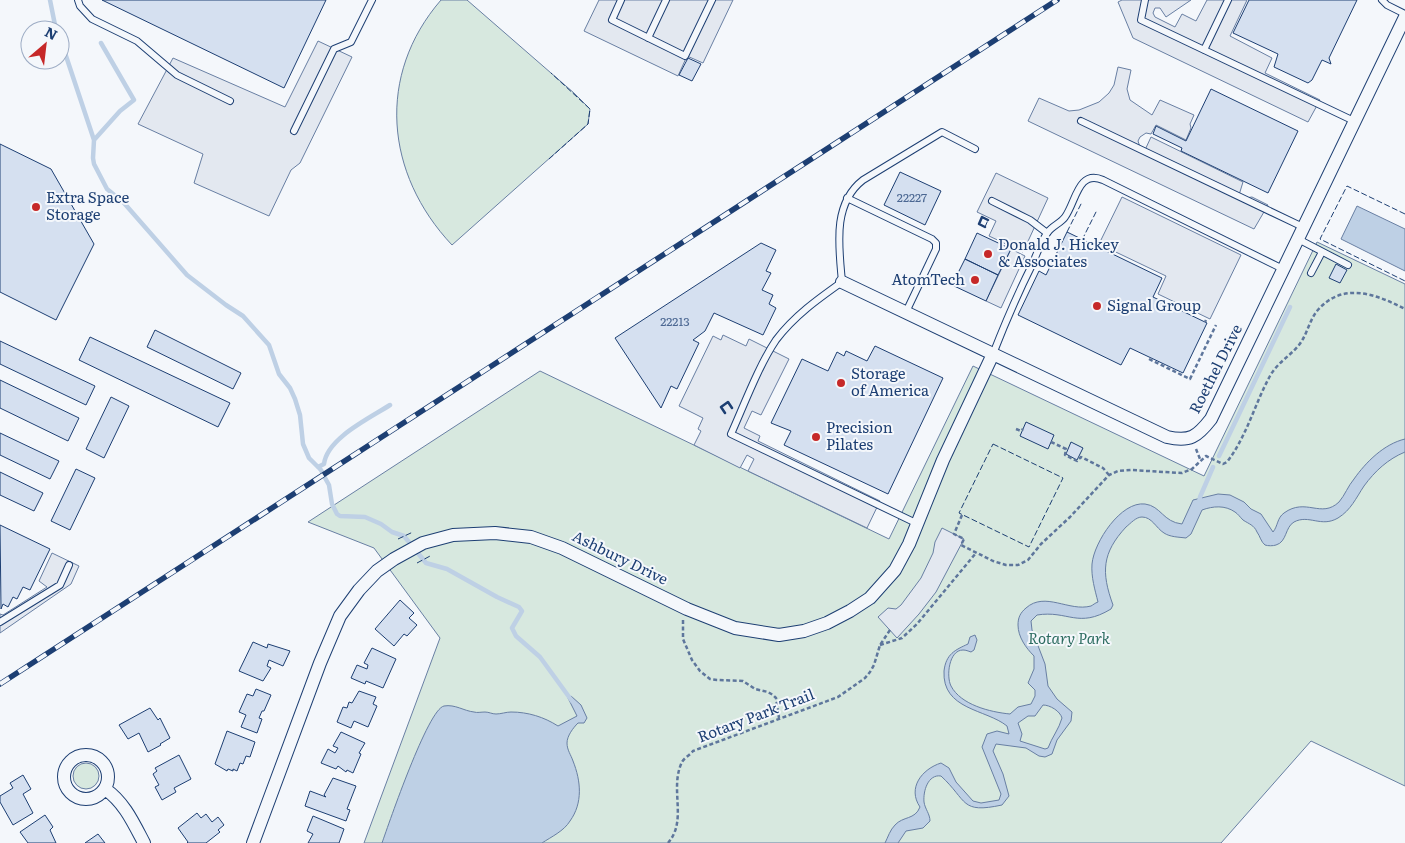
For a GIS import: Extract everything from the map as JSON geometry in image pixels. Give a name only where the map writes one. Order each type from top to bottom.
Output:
[{"type":"street","name":"Roethel Drive","points":[[842,282],[1167,437],[1180,440],[1192,438],[1203,430],[1211,419],[1405,15]]},
{"type":"street","name":"Ashbury Drive","points":[[253,843],[320,663],[340,616],[368,580],[387,564],[423,543],[453,535],[495,532],[531,537],[562,548],[687,609],[734,628],[779,635],[804,631],[827,623],[870,598],[895,570],[910,544],[943,460],[993,354]]},
{"type":"street","points":[[104,788],[122,803],[144,843]]},
{"type":"lane","points":[[78,0],[80,6],[92,18],[137,41],[177,75],[230,102]]},
{"type":"lane","points":[[294,131],[334,49],[351,42],[372,0]]},
{"type":"lane","points":[[621,0],[612,20],[685,56],[712,0]]},
{"type":"lane","points":[[648,38],[666,0]]},
{"type":"lane","points":[[1145,0],[1141,20],[1354,121]]},
{"type":"lane","points":[[1204,50],[1228,0]]},
{"type":"lane","points":[[1382,0],[1405,15]]},
{"type":"lane","points":[[1081,121],[1303,227]]},
{"type":"lane","points":[[918,524],[731,434],[776,341],[808,306],[842,282],[838,241],[843,208],[852,189],[863,180],[942,132],[975,149]]},
{"type":"lane","points":[[993,354],[1010,310],[1047,233],[1065,217],[1081,186],[1085,180],[1090,178],[1097,178],[1283,269]]},
{"type":"lane","points":[[847,198],[932,239],[936,243],[936,249],[906,312]]},
{"type":"lane","points":[[992,201],[1030,220],[1047,233]]},
{"type":"lane","points":[[1298,239],[1348,265]]},
{"type":"lane","points":[[1311,273],[1322,252]]},
{"type":"lane","points":[[0,622],[60,585],[69,565]]},
{"type":"path","points":[[1149,360],[1190,380],[1216,325]]},
{"type":"path","points":[[1016,429],[1021,431],[1023,429]]},
{"type":"path","points":[[1051,442],[1066,450],[1065,455],[1077,461],[1081,457],[1103,468],[1109,475]]},
{"type":"path","points":[[961,546],[964,539],[954,534],[962,515]]},
{"type":"path","points":[[880,644],[902,638],[917,624],[976,553]]},
{"type":"path","points":[[683,620],[683,639],[692,660],[700,671],[710,678],[743,681],[755,689],[768,692],[776,698],[779,718]]},
{"type":"path","name":"Rotary Park Trail","points":[[668,843],[675,835],[678,826],[677,785],[682,761],[693,752],[838,697],[865,678],[874,665],[880,644],[890,630]]},
{"type":"green space","points":[[441,0],[467,0],[590,109],[588,124],[452,245],[430,217],[413,187],[402,156],[397,124],[398,92],[406,60],[420,29]]},
{"type":"green space","name":"Rotary Park","points":[[1317,242],[1405,284],[1405,786],[1311,741],[1221,843],[364,843],[440,638],[374,548],[308,522],[540,371],[889,539],[973,366],[1204,476]]},
{"type":"green space","points":[[86,763],[96,766],[99,776],[96,786],[86,789],[76,786],[73,776],[76,766]]},
{"type":"shaded area","points":[[599,0],[733,0],[703,63],[687,56],[678,76],[584,31]]},
{"type":"shaded area","points":[[1122,0],[1191,0],[1166,17],[1160,8],[1155,8],[1153,13],[1155,17],[1175,27],[1182,14],[1196,21],[1207,0],[1247,0],[1230,36],[1272,58],[1265,73],[1320,100],[1308,122],[1133,38],[1118,2]]},
{"type":"shaded area","points":[[318,41],[352,57],[300,163],[291,170],[269,216],[194,183],[203,154],[138,124],[173,58],[285,107]]},
{"type":"shaded area","points":[[1118,67],[1131,70],[1127,89],[1130,100],[1152,115],[1160,100],[1194,115],[1186,140],[1156,125],[1151,134],[1146,133],[1140,137],[1138,141],[1140,147],[1145,150],[1151,137],[1243,182],[1239,195],[1245,198],[1252,197],[1268,205],[1254,229],[1028,121],[1039,98],[1069,111],[1079,110],[1099,102],[1109,93],[1114,85]]},
{"type":"shaded area","points":[[996,173],[1048,198],[1023,252],[989,236],[996,221],[977,212]]},
{"type":"shaded area","points":[[1122,197],[1241,255],[1210,319],[1158,294],[1166,276],[1099,244]]},
{"type":"shaded area","points":[[1011,249],[1025,256],[1001,308],[986,301]]},
{"type":"shaded area","points":[[723,335],[746,346],[749,339],[789,359],[761,415],[752,411],[744,428],[760,436],[758,441],[880,501],[867,528],[748,471],[754,459],[747,455],[740,468],[694,445],[701,431],[698,429],[703,418],[679,406],[713,336],[721,340]]},
{"type":"shaded area","points":[[942,528],[964,539],[936,592],[897,638],[878,617],[888,608],[896,609],[901,605],[921,578]]},
{"type":"shaded area","points":[[52,553],[79,566],[71,584],[0,633],[0,614],[3,615],[47,587],[39,581]]},
{"type":"water","points":[[1357,206],[1405,229],[1405,271],[1341,239]]},
{"type":"water","points":[[1405,439],[1405,452],[1377,470],[1343,515],[1326,522],[1305,519],[1294,522],[1289,527],[1282,541],[1276,545],[1265,545],[1253,526],[1235,512],[1223,507],[1202,510],[1191,534],[1186,538],[1166,534],[1145,517],[1134,520],[1118,536],[1108,554],[1106,573],[1113,605],[1111,609],[1090,618],[1073,618],[1048,614],[1037,615],[1031,621],[1032,630],[1045,664],[1048,686],[1057,699],[1072,712],[1071,721],[1057,740],[1052,754],[1045,757],[1039,756],[1026,748],[996,744],[993,751],[1003,774],[1009,796],[1002,805],[979,808],[971,806],[961,799],[941,776],[936,776],[927,784],[924,798],[930,821],[923,828],[906,831],[898,843],[885,843],[890,831],[898,822],[918,811],[920,807],[916,800],[916,786],[928,770],[941,763],[949,768],[956,782],[973,801],[981,803],[999,800],[1001,794],[982,747],[987,734],[997,731],[1009,734],[1007,726],[998,720],[967,707],[950,694],[945,684],[944,671],[947,660],[955,651],[968,644],[970,637],[975,635],[977,640],[974,650],[971,652],[958,651],[950,664],[950,682],[956,693],[969,703],[1002,713],[1010,714],[1018,707],[1031,704],[1035,696],[1035,690],[1028,683],[1034,669],[1034,656],[1025,646],[1019,634],[1018,620],[1026,608],[1033,603],[1041,601],[1083,607],[1091,606],[1098,602],[1092,574],[1094,555],[1103,535],[1118,516],[1136,505],[1145,504],[1155,508],[1170,520],[1182,524],[1193,500],[1218,494],[1230,495],[1261,514],[1273,532],[1282,515],[1292,509],[1306,507],[1326,509],[1339,502],[1370,460],[1383,449]],"holes":[[[1043,705],[1057,711],[1062,718],[1048,748],[1045,749],[1020,741],[1022,734],[1018,723],[1028,716],[1035,716]]]},
{"type":"water","points":[[571,696],[581,705],[587,718],[584,723],[576,725],[567,740],[578,776],[579,799],[574,814],[561,831],[542,843],[382,843],[419,745],[437,712],[444,706],[496,714],[511,712],[530,714],[558,726],[577,716],[568,698]]},
{"type":"building","points":[[102,0],[326,0],[284,88]]},
{"type":"building","points":[[1249,0],[1357,0],[1329,58],[1331,64],[1322,60],[1312,80],[1308,83],[1274,67],[1278,54],[1233,33]]},
{"type":"building","points":[[688,58],[701,64],[692,81],[679,75]]},
{"type":"building","points":[[1211,89],[1298,131],[1268,193],[1181,151],[1182,148],[1153,134],[1156,126],[1186,141]]},
{"type":"building","name":"Extra Space Storage","points":[[0,144],[51,169],[94,244],[56,320],[0,292]]},
{"type":"building","points":[[900,172],[941,191],[925,225],[884,205]]},
{"type":"building","name":"Signal Group","points":[[1067,232],[1162,278],[1153,297],[1207,323],[1183,373],[1130,348],[1121,365],[1018,315],[1039,271],[1046,275]]},
{"type":"building","name":"Donald J. Hickey & Associates","points":[[977,233],[1011,249],[998,275],[965,259]]},
{"type":"building","points":[[761,243],[776,250],[766,271],[771,273],[762,290],[773,295],[769,304],[776,308],[763,335],[714,313],[705,331],[693,340],[699,343],[677,389],[671,386],[661,408],[615,338]]},
{"type":"building","name":"AtomTech","points":[[965,259],[998,275],[986,301],[952,285]]},
{"type":"building","points":[[1336,264],[1347,270],[1340,283],[1329,278]]},
{"type":"building","points":[[155,330],[241,373],[233,389],[147,347]]},
{"type":"building","points":[[90,337],[230,403],[218,427],[79,360]]},
{"type":"building","points":[[0,341],[95,386],[86,405],[0,364]]},
{"type":"building","points":[[875,346],[943,378],[888,494],[784,445],[791,431],[771,423],[802,359],[828,371],[837,352],[844,356],[846,351],[867,361]]},
{"type":"building","points":[[0,380],[79,418],[68,441],[0,408]]},
{"type":"building","points":[[111,397],[129,406],[104,458],[86,449]]},
{"type":"building","points":[[1026,422],[1054,435],[1048,449],[1020,436]]},
{"type":"building","points":[[0,433],[59,461],[50,479],[0,455]]},
{"type":"building","points":[[1071,442],[1083,448],[1077,460],[1066,454]]},
{"type":"building","points":[[76,469],[95,478],[70,530],[51,521]]},
{"type":"building","points":[[0,472],[43,493],[34,511],[0,495]]},
{"type":"building","points":[[0,525],[50,549],[30,590],[23,587],[17,599],[13,597],[8,607],[3,604],[1,609]]},
{"type":"building","points":[[400,600],[414,613],[409,618],[417,625],[407,636],[404,634],[394,646],[375,629]]},
{"type":"building","points":[[253,642],[267,648],[268,644],[290,651],[283,666],[269,660],[267,666],[271,668],[263,681],[239,671]]},
{"type":"building","points":[[372,648],[396,659],[383,688],[366,681],[365,684],[351,678],[357,665],[367,669],[368,665],[364,663]]},
{"type":"building","points":[[256,689],[271,695],[259,718],[262,719],[257,733],[241,727],[246,715],[239,712],[247,694],[253,696]]},
{"type":"building","points":[[359,691],[376,697],[373,704],[377,706],[368,727],[354,721],[351,728],[337,722],[343,707],[347,708],[349,702],[352,703]]},
{"type":"building","points":[[150,708],[158,720],[160,718],[170,738],[148,752],[139,733],[128,739],[119,725]]},
{"type":"building","points":[[227,731],[255,742],[250,757],[246,756],[243,764],[240,763],[237,771],[228,769],[227,771],[215,764]]},
{"type":"building","points":[[341,732],[365,743],[359,753],[361,754],[353,773],[347,770],[346,772],[338,766],[336,769],[321,763],[328,749],[335,753],[338,748],[333,746]]},
{"type":"building","points":[[179,755],[191,779],[174,788],[176,792],[162,800],[155,787],[159,785],[153,774],[157,771],[155,768]]},
{"type":"building","points":[[23,775],[31,789],[23,794],[33,813],[13,825],[0,802],[0,796],[13,788],[10,783]]},
{"type":"building","points":[[333,778],[356,786],[347,809],[350,810],[346,821],[305,806],[310,791],[326,797],[324,795]]},
{"type":"building","points":[[197,813],[201,818],[206,814],[212,822],[218,817],[224,825],[218,830],[220,832],[206,843],[187,843],[178,828]]},
{"type":"building","points":[[45,815],[53,827],[50,830],[56,843],[28,843],[20,832]]},
{"type":"building","points":[[313,816],[344,829],[339,843],[308,843],[313,834],[307,831]]},
{"type":"building","points":[[98,834],[105,843],[85,843]]},
{"type":"waterway","points":[[50,0],[54,20]]},
{"type":"waterway","points":[[94,140],[120,111],[134,100],[101,43]]},
{"type":"waterway","points":[[70,68],[94,140],[94,164],[107,189],[124,203],[187,275],[243,316],[269,345],[279,374],[290,388],[295,399],[300,415],[303,444],[309,458],[321,470],[329,485],[332,504],[337,514],[340,516],[365,517],[381,524],[392,532],[404,536],[426,563],[447,569],[519,607],[522,611],[512,628],[516,636],[540,657],[572,701]]},
{"type":"waterway","points":[[1219,456],[1290,307]]},
{"type":"waterway","points":[[318,467],[324,464],[327,455],[341,437],[390,405]]},
{"type":"waterway","points":[[1199,503],[1213,467]]},
{"type":"railway","points":[[0,684],[1057,0]]},
{"type":"fence","points":[[549,159],[588,124],[590,109],[551,73]]},
{"type":"fence","points":[[1405,214],[1347,186],[1320,239],[1405,281]]},
{"type":"fence","points":[[1067,232],[1082,202]]},
{"type":"fence","points":[[1082,240],[1097,210]]},
{"type":"fence","points":[[985,227],[988,220]]},
{"type":"fence","points":[[993,444],[1063,478],[1029,547],[959,513],[993,444]]},
{"type":"fence","points":[[398,539],[413,532]]},
{"type":"fence","points":[[417,563],[432,555]]},
{"type":"wall","points":[[985,227],[979,224],[982,217],[988,220]]},
{"type":"wall","points":[[725,413],[721,407],[728,402],[732,408]]},
{"type":"place","name":"Extra Space Storage","points":[[36,207]]},
{"type":"place","name":"Donald J. Hickey & Associates","points":[[988,254]]},
{"type":"place","name":"AtomTech","points":[[975,280]]},
{"type":"place","name":"Signal Group","points":[[1097,306]]},
{"type":"place","name":"Storage of America","points":[[841,383]]},
{"type":"place","name":"Precision Pilates","points":[[816,437]]}]
